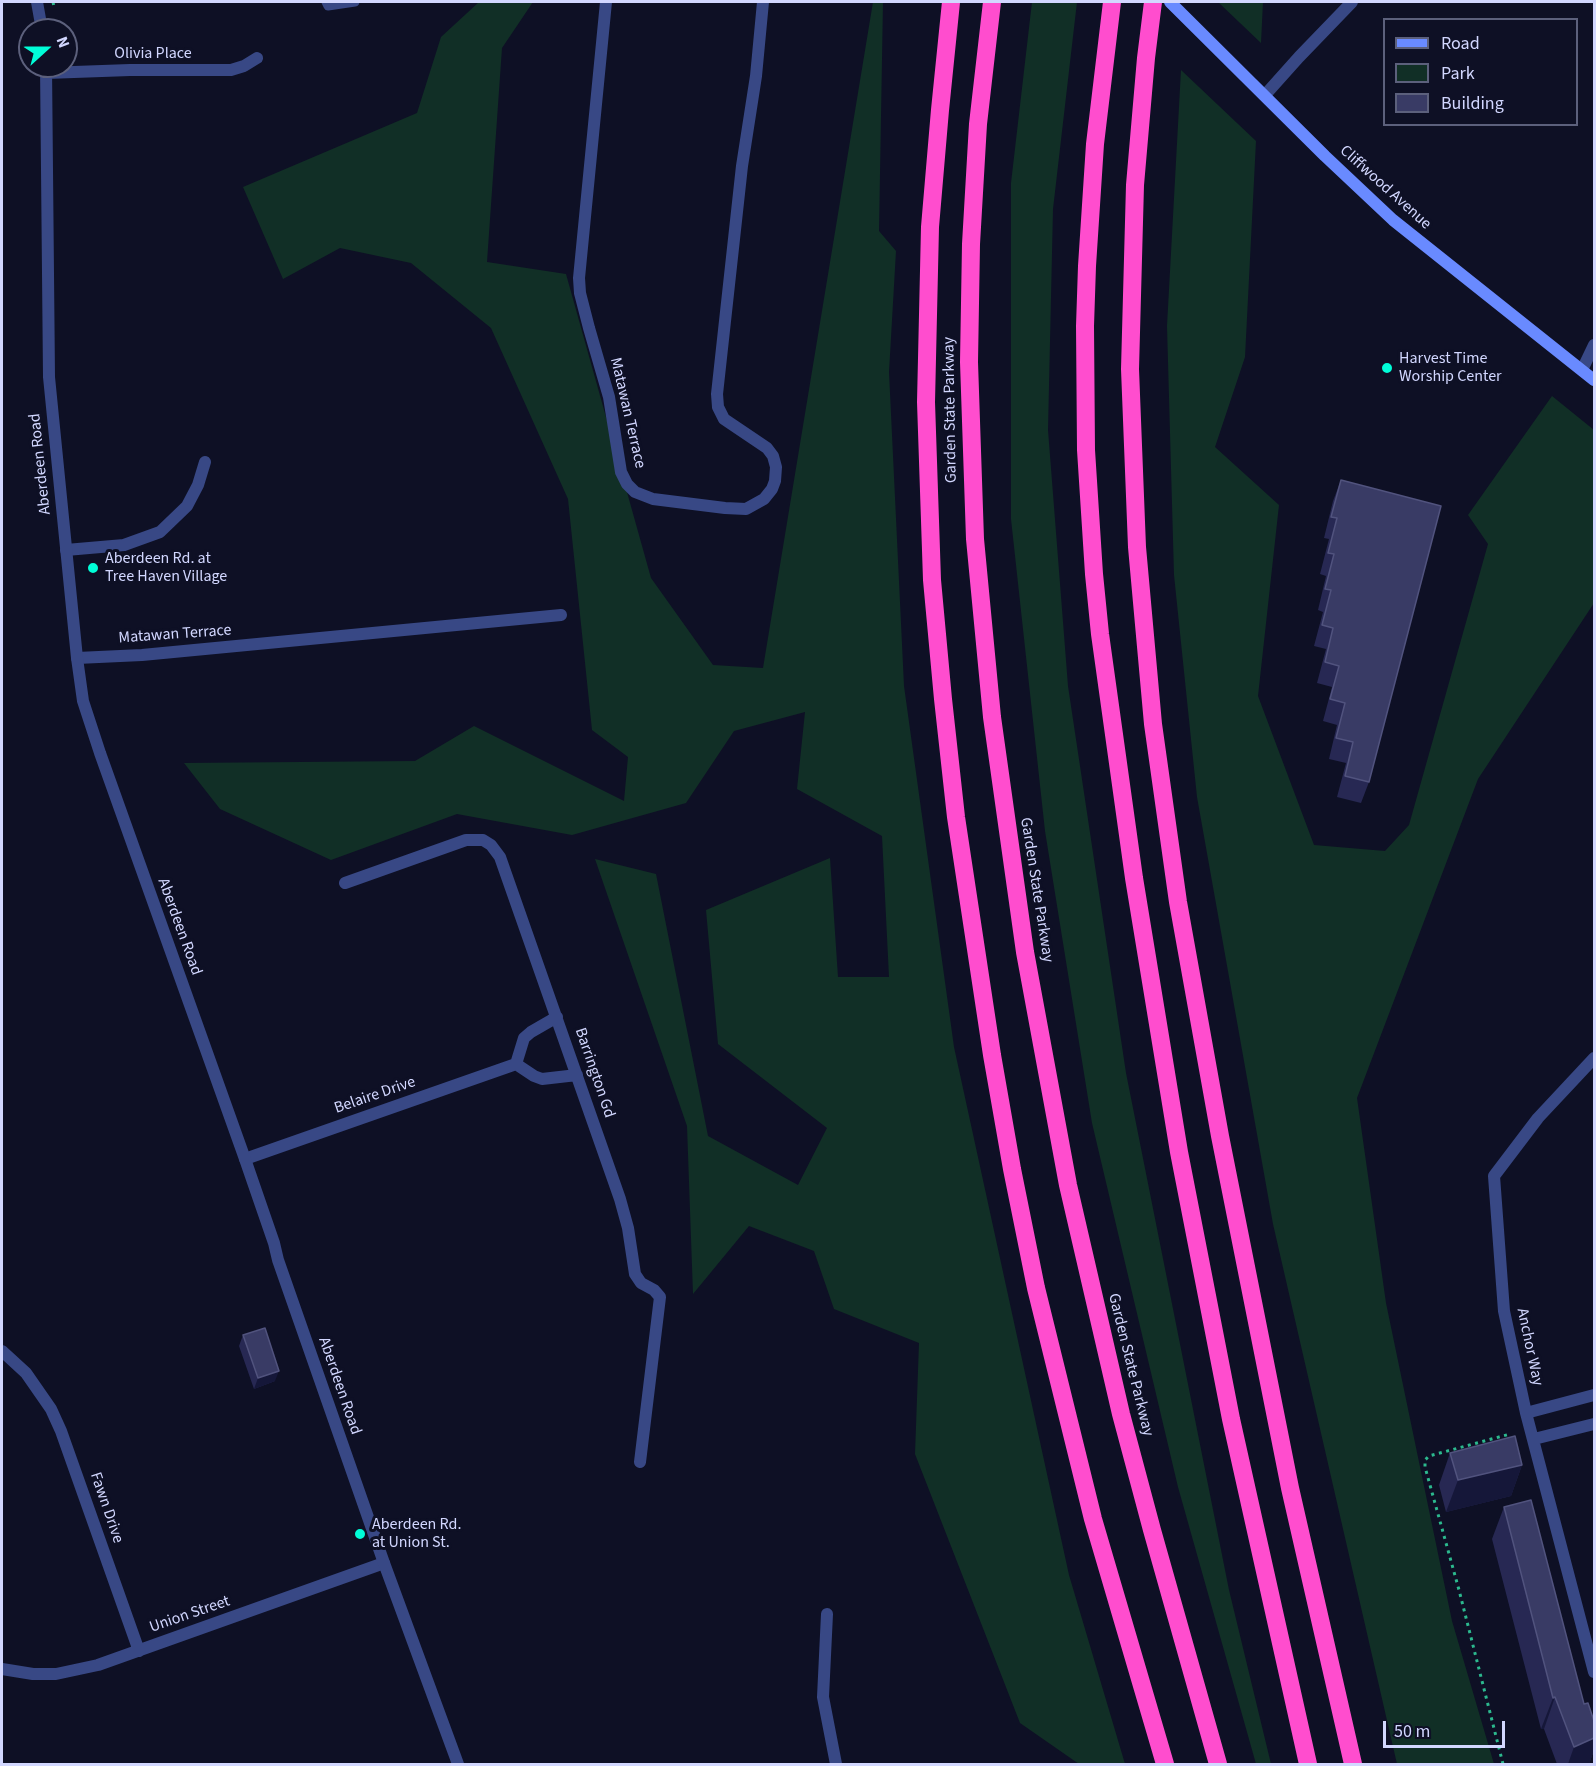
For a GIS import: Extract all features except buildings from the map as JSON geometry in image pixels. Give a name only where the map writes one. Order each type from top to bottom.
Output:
[{"type":"highway","name":"Garden State Parkway","points":[[951,2],[930,227],[926,402],[932,580],[956,817],[994,1067],[1036,1288],[1093,1519],[1165,1764]]},
{"type":"highway","name":"Garden State Parkway","points":[[992,2],[978,124],[971,254],[969,363],[975,539],[992,717],[1024,940],[1068,1185],[1121,1414],[1218,1764]]},
{"type":"highway","points":[[1113,2],[1093,174],[1085,326],[1086,450],[1100,634],[1134,878],[1181,1163],[1231,1419],[1308,1764]]},
{"type":"highway","points":[[1153,2],[1135,185],[1130,345],[1136,537],[1152,712],[1175,882],[1220,1136],[1290,1488],[1353,1764]]},
{"type":"main road","name":"Cliffwood Avenue","points":[[1170,2],[1393,220],[1594,380]]},
{"type":"street","points":[[37,2],[40,18]]},
{"type":"street","name":"Matawan Terrace","points":[[606,2],[579,278],[580,293],[609,397],[621,472],[627,484],[635,492],[653,499],[746,509],[764,499],[772,489],[776,467],[773,456],[767,448],[724,419],[718,407],[717,394],[763,2]]},
{"type":"street","points":[[1265,95],[1352,2]]},
{"type":"street","name":"Olivia Place","points":[[78,69],[231,70],[244,66],[257,58]]},
{"type":"street","name":"Aberdeen Road","points":[[46,78],[49,376],[83,701],[245,1159],[384,1563],[458,1764]]},
{"type":"street","points":[[1582,370],[1594,345]]},
{"type":"street","points":[[66,550],[124,545],[160,532],[187,506],[206,462]]},
{"type":"street","name":"Matawan Terrace","points":[[77,658],[199,650],[561,615]]},
{"type":"street","name":"Barrington Gd","points":[[345,883],[466,840],[483,840],[500,857],[620,1199],[628,1228],[635,1274],[641,1283],[654,1290],[660,1297],[640,1462]]},
{"type":"street","points":[[557,1017],[524,1038],[516,1064],[542,1079],[577,1075]]},
{"type":"street","name":"Anchor Way","points":[[1594,1058],[1538,1118],[1494,1176],[1504,1311],[1526,1413],[1594,1672]]},
{"type":"street","name":"Belaire Drive","points":[[245,1159],[516,1064]]},
{"type":"street","name":"Fawn Drive","points":[[2,1351],[33,1382],[51,1409],[61,1431],[139,1651]]},
{"type":"street","points":[[1526,1413],[1594,1395]]},
{"type":"street","points":[[1534,1439],[1594,1424]]},
{"type":"street","name":"Union Street","points":[[2,1669],[33,1674],[76,1671],[139,1651],[384,1563]]},
{"type":"street","points":[[827,1614],[823,1697],[836,1764]]},
{"type":"lane","points":[[327,2],[328,6],[355,2]]},
{"type":"path","points":[[53,2],[54,7]]},
{"type":"path","points":[[1503,1764],[1425,1460],[1429,1456],[1510,1434]]},
{"type":"green space","points":[[479,2],[533,2],[502,48],[487,262],[566,274],[651,578],[713,665],[763,668],[873,2],[883,2],[879,231],[896,251],[889,372],[904,686],[954,1047],[1069,1575],[1125,1764],[1079,1764],[1020,1723],[915,1454],[919,1343],[834,1309],[814,1251],[749,1226],[693,1294],[687,1126],[595,859],[656,874],[708,1136],[798,1185],[827,1128],[718,1044],[706,910],[830,858],[838,977],[889,977],[882,836],[797,789],[805,712],[734,731],[686,803],[572,835],[457,814],[331,860],[220,809],[184,763],[415,761],[474,726],[624,801],[628,757],[592,730],[568,499],[491,328],[411,263],[340,248],[283,279],[243,187],[417,113],[441,37]]},
{"type":"green space","points":[[1032,2],[1077,2],[1053,209],[1048,430],[1068,686],[1126,1073],[1229,1590],[1271,1764],[1256,1764],[1178,1487],[1092,1123],[1045,831],[1011,519],[1011,183]]},
{"type":"green space","points":[[1218,2],[1263,2],[1261,43]]},
{"type":"green space","points":[[1181,70],[1256,141],[1245,357],[1215,447],[1279,505],[1258,696],[1314,845],[1385,851],[1409,825],[1488,544],[1468,515],[1552,396],[1594,430],[1594,603],[1478,779],[1357,1098],[1386,1303],[1452,1621],[1494,1764],[1397,1764],[1273,1224],[1197,797],[1174,575],[1167,326]]},
{"type":"place","name":"Harvest Time Worship Center","points":[[1387,368]]},
{"type":"place","name":"Aberdeen Rd. at Tree Haven Village","points":[[93,568]]},
{"type":"place","name":"Aberdeen Rd. at Union St.","points":[[360,1534]]}]
